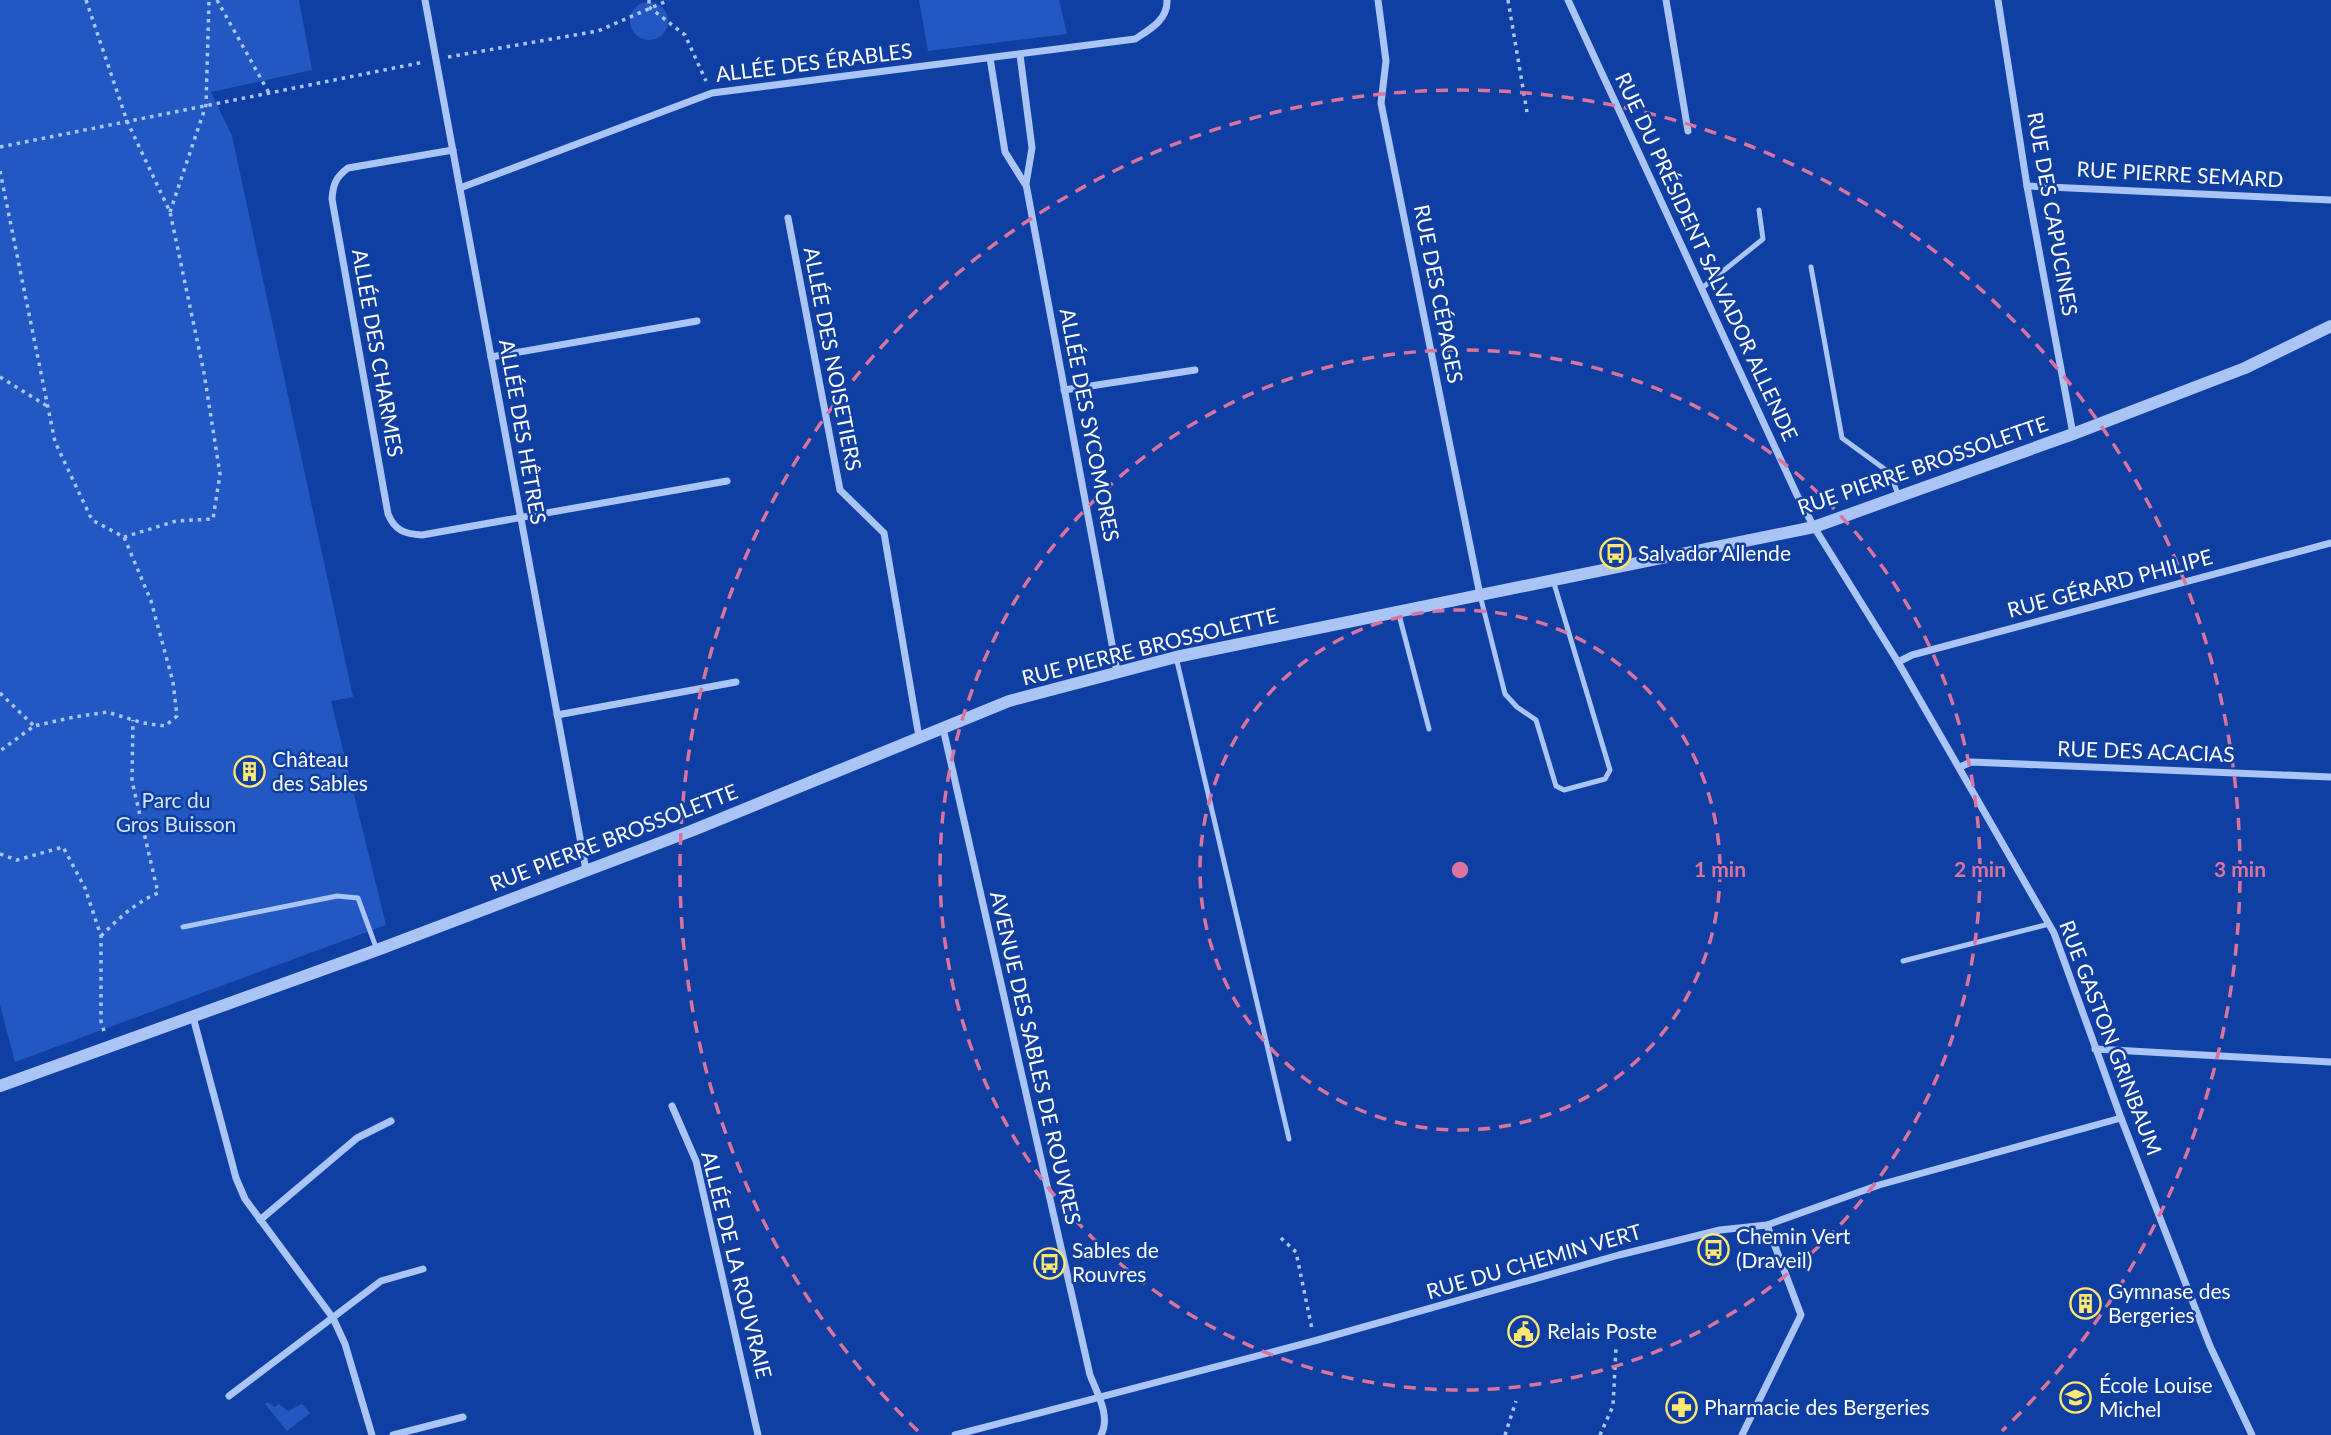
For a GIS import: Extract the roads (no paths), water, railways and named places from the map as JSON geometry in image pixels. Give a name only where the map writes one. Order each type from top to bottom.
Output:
[{"type":"street","name":"ALLÉE DES HÊTRES","points":[[425,0],[586,870]]},
{"type":"street","name":"ALLÉE DES ÉRABLES","points":[[460,188],[712,93],[1135,39],[1156,26],[1167,0]]},
{"type":"street","name":"RUE DES CÉPAGES","points":[[1378,0],[1386,61],[1381,103],[1480,595]]},
{"type":"street","name":"RUE DU PRÉSIDENT SALVADOR ALLENDE","points":[[1568,0],[1814,527]]},
{"type":"street","points":[[1666,0],[1688,131]]},
{"type":"street","name":"RUE DES CAPUCINES","points":[[1998,0],[2028,186],[2073,434]]},
{"type":"street","name":"ALLÉE DES SYCOMORES","points":[[1020,55],[1032,148],[1026,184],[1117,671]]},
{"type":"street","name":"ALLÉE DES SYCOMORES","points":[[990,58],[1005,152],[1026,184]]},
{"type":"street","name":"ALLÉE DES CHARMES","points":[[453,150],[348,167],[338,175],[333,185],[332,199],[388,514],[392,524],[399,531],[422,535],[727,481]]},
{"type":"street","name":"RUE PIERRE SEMARD","points":[[2028,186],[2331,200]]},
{"type":"street","name":"ALLÉE DES NOISETIERS","points":[[788,218],[839,490],[884,533],[919,737]]},
{"type":"street","points":[[491,357],[697,321]]},
{"type":"street","name":"RUE PIERRE BROSSOLETTE","points":[[0,1086],[377,950],[691,831],[1009,701],[1176,657],[1814,527],[2073,434],[2245,368],[2331,326]]},
{"type":"street","points":[[1064,390],[1195,370]]},
{"type":"street","name":"RUE GASTON GRINBAUM","points":[[1814,527],[1898,662],[2054,933],[2121,1118],[2210,1346],[2252,1435]]},
{"type":"street","name":"RUE GÉRARD PHILIPE","points":[[1898,662],[1912,655],[2331,543]]},
{"type":"street","points":[[557,716],[736,682]]},
{"type":"street","name":"AVENUE DES SABLES DE ROUVRES","points":[[943,727],[1090,1374],[1105,1414],[1105,1428],[1101,1435]]},
{"type":"street","name":"RUE DES ACACIAS","points":[[1960,767],[1971,762],[2331,777]]},
{"type":"street","points":[[193,1017],[236,1178],[245,1199],[333,1318],[345,1344],[372,1435]]},
{"type":"street","points":[[2095,1049],[2331,1062]]},
{"type":"street","name":"ALLÉE DE LA ROUVRAIE","points":[[672,1106],[696,1161],[758,1435]]},
{"type":"street","name":"RUE DU CHEMIN VERT","points":[[955,1435],[1314,1342],[1619,1255],[1720,1230],[1767,1225],[1879,1185],[2121,1118]]},
{"type":"street","points":[[260,1220],[357,1138],[391,1121]]},
{"type":"street","points":[[1742,1435],[1801,1315],[1767,1225]]},
{"type":"street","points":[[229,1396],[381,1281],[423,1269]]},
{"type":"street","points":[[393,1435],[463,1417]]},
{"type":"lane","points":[[1702,288],[1763,239],[1759,210]]},
{"type":"lane","points":[[1811,267],[1842,438],[1890,473],[1899,497]]},
{"type":"lane","points":[[1480,595],[1504,694],[1536,720],[1556,786],[1564,790],[1605,779],[1610,770],[1553,579]]},
{"type":"lane","points":[[1398,611],[1429,729]]},
{"type":"lane","points":[[1176,657],[1289,1139]]},
{"type":"lane","points":[[183,927],[337,896],[358,898],[377,950]]},
{"type":"lane","points":[[1903,961],[2049,924]]},
{"type":"place","name":"Salvador Allende","points":[[1615,554]]},
{"type":"place","name":"Château des Sables","points":[[249,772]]},
{"type":"place","name":"Chemin Vert (Draveil)","points":[[1713,1249]]},
{"type":"place","name":"Sables de Rouvres","points":[[1049,1263]]},
{"type":"place","name":"Gymnase des Bergeries","points":[[2085,1304]]},
{"type":"place","name":"Relais Poste","points":[[1524,1332]]},
{"type":"place","name":"École Louise Michel","points":[[2076,1398]]},
{"type":"place","name":"Pharmacie des Bergeries","points":[[1681,1408]]},
{"type":"park label","name":"Parc du Gros Buisson","points":[[176,813]]}]
